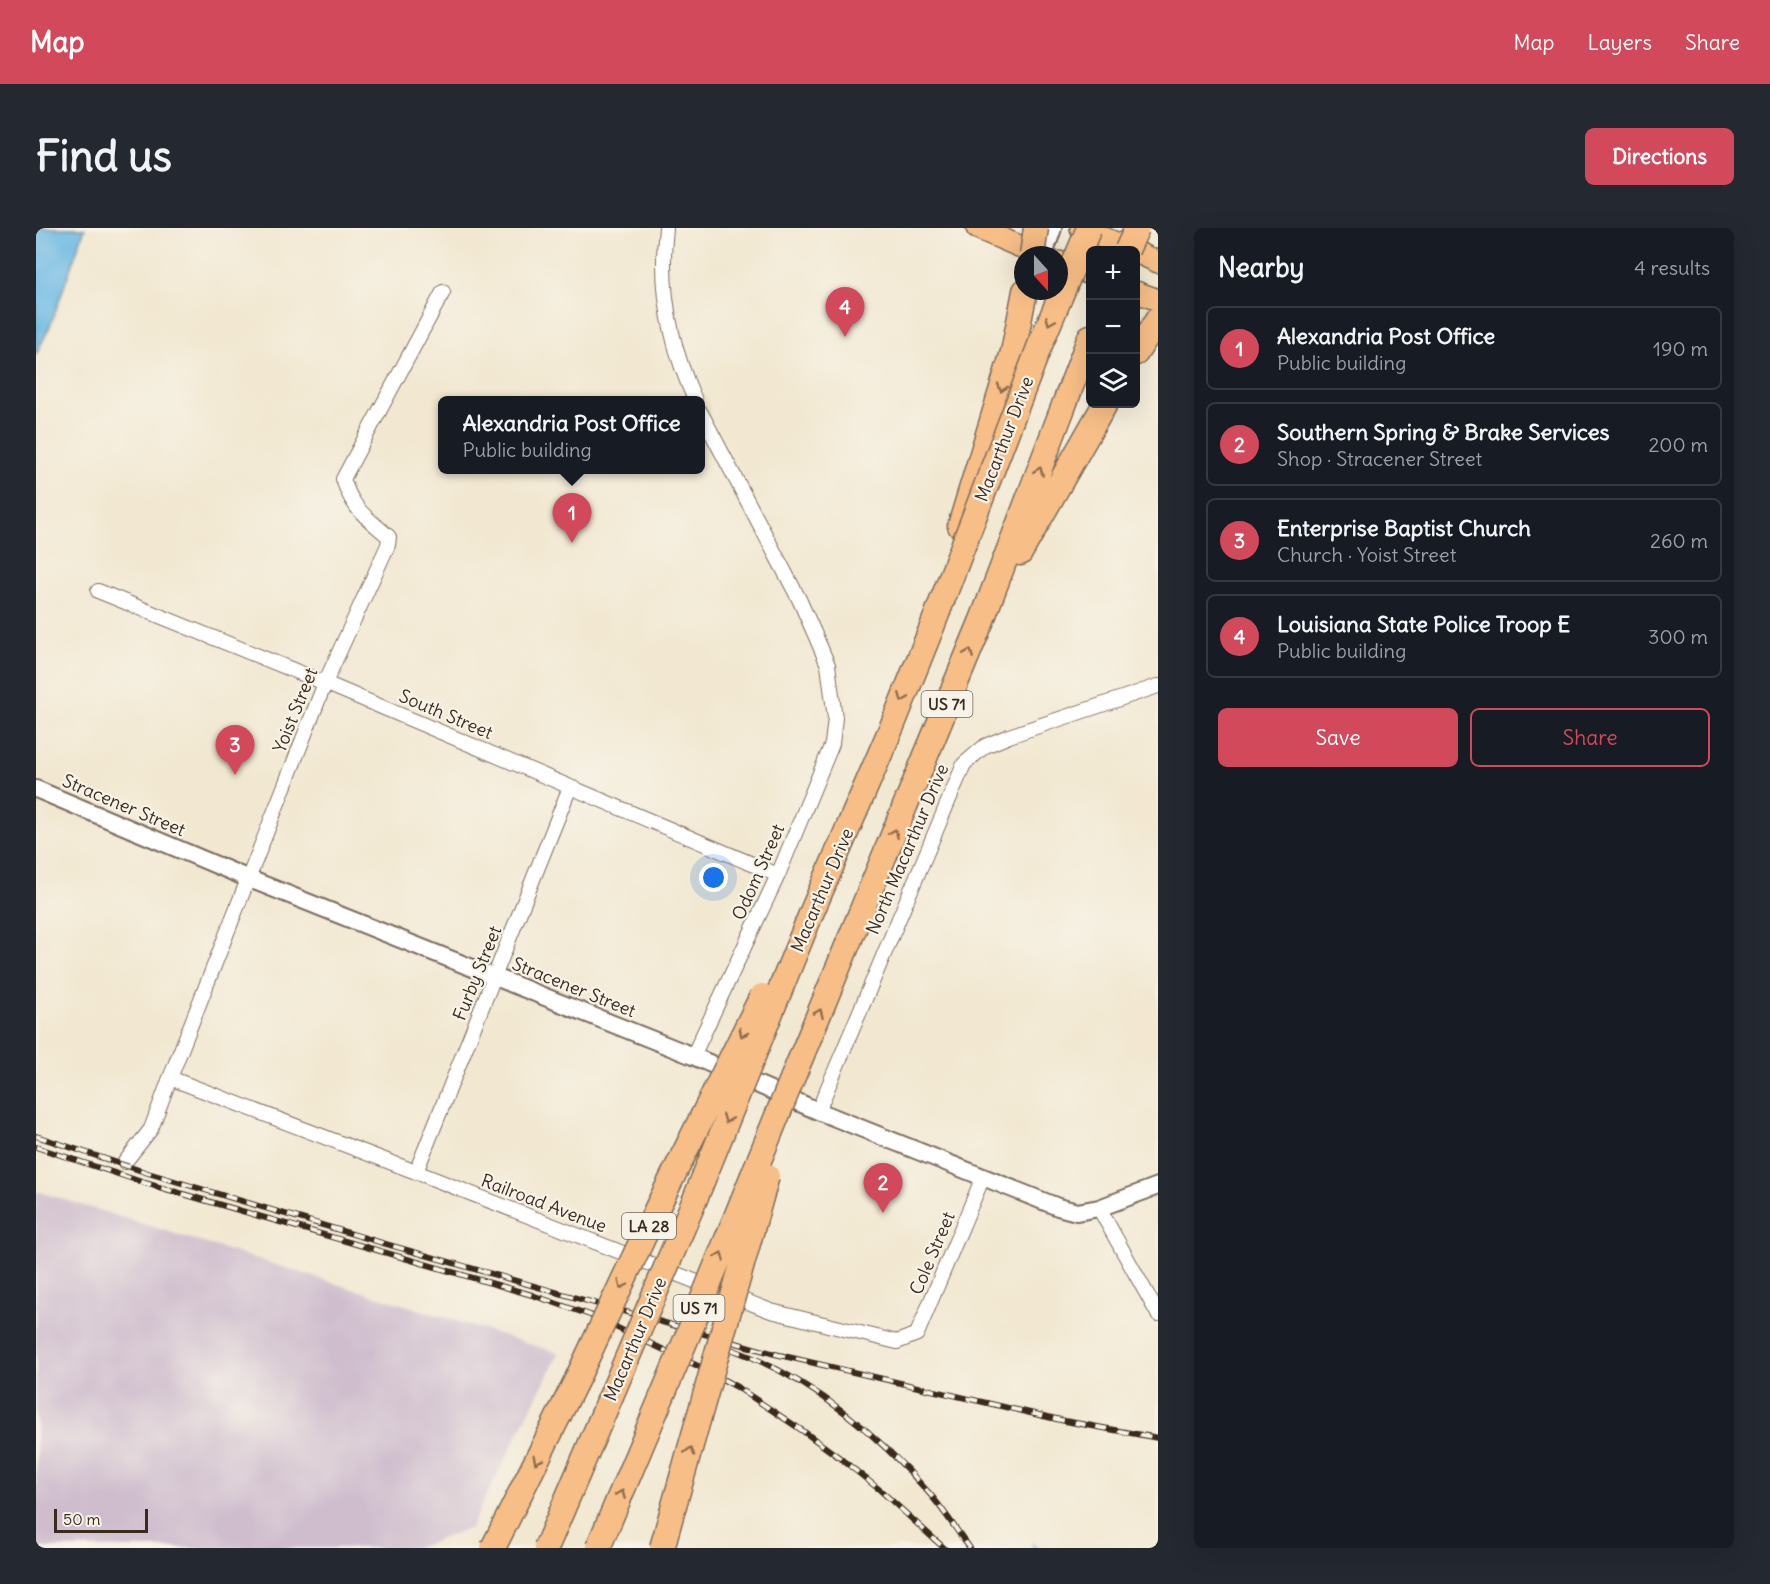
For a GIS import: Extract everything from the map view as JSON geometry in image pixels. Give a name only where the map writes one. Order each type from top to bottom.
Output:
[{"type":"highway","points":[[1033,246],[1036,228]]},
{"type":"highway","name":"Macarthur Drive","points":[[546,1548],[693,1204],[813,909],[893,724],[1040,345],[1089,228]]},
{"type":"highway","points":[[1129,246],[1137,228]]},
{"type":"highway","points":[[932,627],[1013,352],[1023,300]]},
{"type":"highway","points":[[1140,341],[1153,300]]},
{"type":"highway","name":"US 71","points":[[598,1548],[982,620],[1086,347]]},
{"type":"highway","points":[[982,620],[1103,408]]},
{"type":"highway","name":"LA 28","points":[[493,1548],[582,1370],[658,1206],[766,987],[813,909]]},
{"type":"highway","points":[[662,1548],[797,1067]]},
{"type":"main road","points":[[977,228],[1020,246]]},
{"type":"main road","points":[[1081,228],[1122,246]]},
{"type":"main road","points":[[1140,254],[1158,262]]},
{"type":"main road","points":[[1068,265],[1086,272]]},
{"type":"street","points":[[666,228],[663,270],[666,308],[681,369],[693,396]]},
{"type":"street","points":[[1046,246],[1053,228]]},
{"type":"street","name":"Yoist Street","points":[[125,1162],[151,1130],[325,683],[388,545],[389,537],[357,510],[349,497],[343,479],[443,292]]},
{"type":"street","name":"Odom Street","points":[[693,1056],[778,875],[832,744],[835,718],[828,665],[800,599],[705,421]]},
{"type":"street","name":"South Street","points":[[98,591],[325,683],[778,875]]},
{"type":"street","name":"North Macarthur Drive","points":[[818,1111],[964,764],[985,746],[1009,736],[1158,686]]},
{"type":"street","name":"Furby Street","points":[[416,1172],[570,787]]},
{"type":"street","name":"Stracener Street","points":[[36,789],[248,878],[693,1056],[818,1111],[1058,1207],[1077,1212],[1099,1208],[1158,1186]]},
{"type":"street","name":"Railroad Avenue","points":[[170,1078],[771,1311],[897,1342],[909,1338]]},
{"type":"street","name":"Cole Street","points":[[909,1338],[917,1334],[983,1177]]},
{"type":"street","points":[[1099,1208],[1158,1314]]},
{"type":"shaded area","points":[[40,1192],[559,1353],[470,1528],[416,1548],[36,1548],[36,1193]]},
{"type":"water","points":[[36,228],[85,228],[50,326],[36,355]]},
{"type":"waterway","points":[[1033,1545],[1036,1548]]},
{"type":"railway","points":[[36,1136],[148,1173],[386,1244],[775,1354],[1065,1421],[1158,1438]]},
{"type":"railway","points":[[36,1147],[145,1183],[532,1295],[590,1315],[737,1387],[840,1458],[880,1490],[944,1548]]},
{"type":"railway","points":[[731,1349],[787,1375],[839,1408],[908,1470],[940,1506],[970,1548]]},
{"type":"place","name":"Louisiana State Police Troop E","points":[[845,337]]},
{"type":"place","name":"Alexandria Post Office","points":[[572,543]]},
{"type":"place","name":"Enterprise Baptist Church","points":[[235,775]]},
{"type":"place","name":"Southern Spring & Brake Services","points":[[883,1213]]}]
